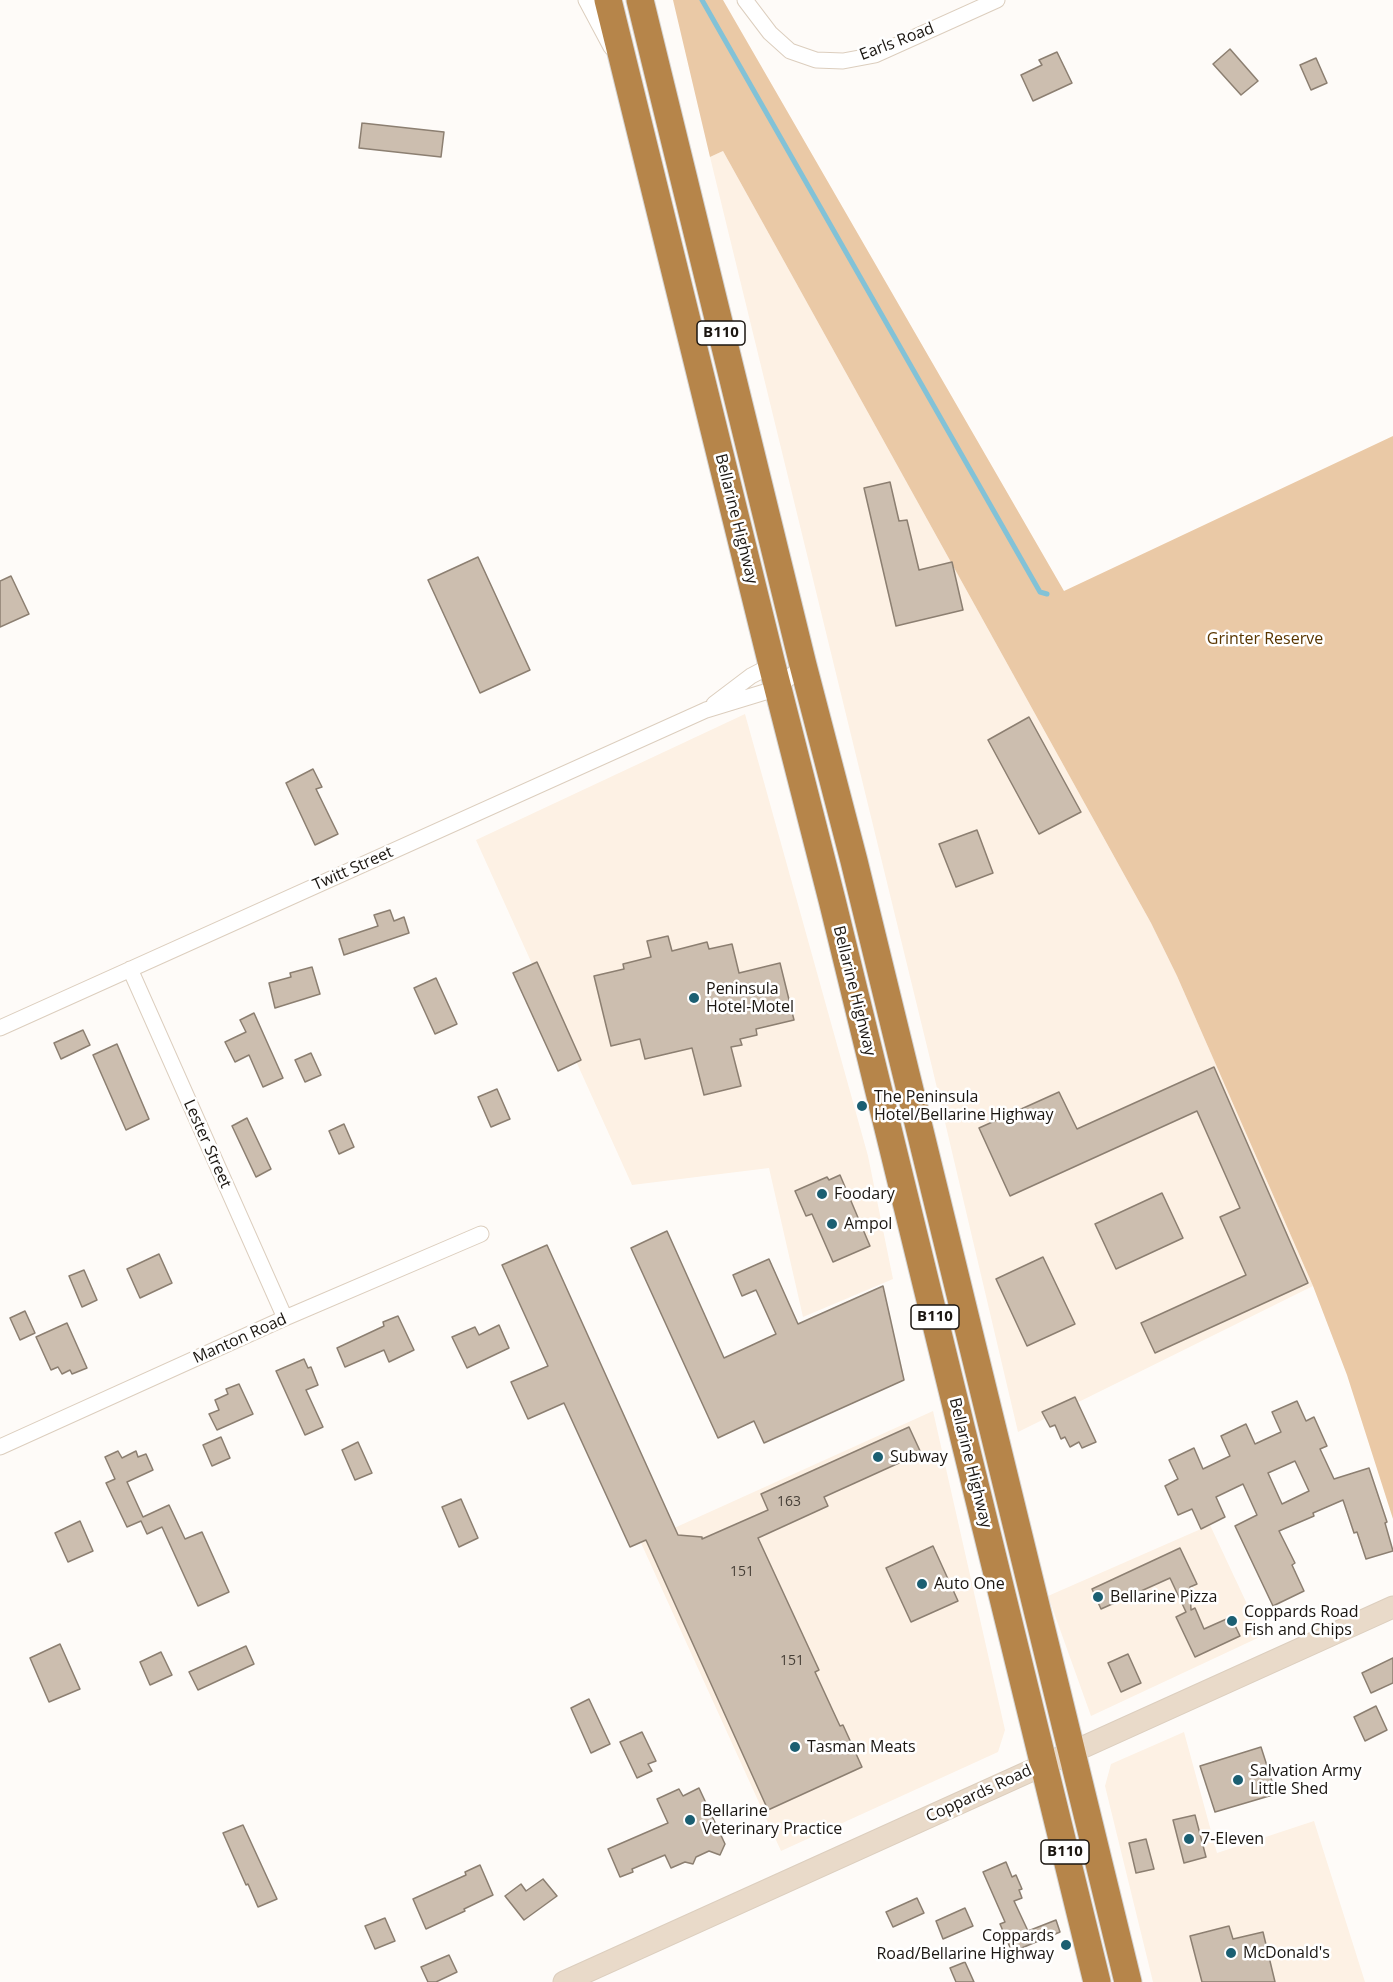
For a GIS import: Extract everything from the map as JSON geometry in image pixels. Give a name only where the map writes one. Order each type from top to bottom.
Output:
[{"type":"highway","name":"Bellarine Highway","points":[[608,0],[832,900],[1097,1982]]},
{"type":"highway","name":"Bellarine Highway","points":[[640,0],[802,665],[854,861],[1128,1982]]},
{"type":"street","points":[[586,0],[628,79]]},
{"type":"street","name":"Earls Road","points":[[745,0],[770,33],[790,51],[816,60],[843,62],[875,55],[997,0]]},
{"type":"street","name":"Twitt Street","points":[[0,1028],[802,665]]},
{"type":"street","name":"Twitt Street","points":[[706,710],[751,676],[775,676],[802,665]]},
{"type":"street","name":"Lester Street","points":[[130,969],[285,1318]]},
{"type":"street","name":"Manton Road","points":[[0,1447],[285,1318],[481,1234]]},
{"type":"street","name":"Coppards Road","points":[[564,1982],[1393,1606]]},
{"type":"shaded area","points":[[723,151],[1151,923],[1177,976],[1313,1286],[1018,1432],[932,1067],[710,157]]},
{"type":"shaded area","points":[[745,714],[868,1156],[893,1279],[803,1317],[769,1168],[632,1185],[476,840]]},
{"type":"shaded area","points":[[933,1411],[1005,1730],[998,1752],[781,1851],[641,1543]]},
{"type":"shaded area","points":[[1210,1525],[1262,1636],[1091,1716],[1048,1596]]},
{"type":"shaded area","points":[[1184,1732],[1217,1853],[1314,1821],[1365,1982],[1153,1982],[1105,1786],[1111,1764]]},
{"type":"green space","name":"Grinter Reserve","points":[[673,0],[723,0],[1064,591],[1393,436],[1393,1519],[1347,1375],[1313,1286],[1177,976],[1151,923],[723,151],[710,157]]},
{"type":"building","points":[[1230,49],[1258,81],[1241,95],[1213,64]]},
{"type":"building","points":[[1057,52],[1072,83],[1033,101],[1021,75],[1042,65],[1039,60]]},
{"type":"building","points":[[1316,58],[1327,83],[1311,90],[1300,65]]},
{"type":"building","points":[[362,123],[444,132],[441,157],[359,148]]},
{"type":"building","points":[[890,482],[899,521],[907,520],[919,570],[952,562],[963,610],[896,626],[864,488]]},
{"type":"building","points":[[478,557],[530,670],[480,693],[428,580]]},
{"type":"building","points":[[11,576],[29,614],[0,627],[0,581]]},
{"type":"building","points":[[1029,717],[1081,812],[1039,834],[988,740]]},
{"type":"building","points":[[313,769],[322,787],[316,789],[338,834],[315,845],[286,783]]},
{"type":"building","points":[[977,830],[993,873],[956,887],[939,844]]},
{"type":"building","points":[[390,910],[394,921],[404,917],[409,933],[344,955],[339,939],[378,926],[374,915]]},
{"type":"building","name":"Peninsula Hotel-Motel","points":[[668,936],[672,951],[707,942],[709,949],[732,944],[739,973],[780,963],[794,1020],[756,1029],[757,1035],[740,1039],[742,1045],[731,1047],[741,1086],[704,1095],[692,1048],[645,1059],[640,1039],[611,1046],[594,976],[624,969],[623,964],[651,957],[647,941]]},
{"type":"building","points":[[537,962],[581,1060],[558,1071],[513,973]]},
{"type":"building","points":[[312,967],[320,994],[275,1008],[269,983],[291,977],[290,973]]},
{"type":"building","points":[[436,978],[457,1024],[435,1034],[414,988]]},
{"type":"building","points":[[254,1013],[283,1078],[263,1087],[249,1055],[235,1062],[225,1042],[246,1032],[240,1020]]},
{"type":"building","points":[[83,1030],[90,1045],[61,1059],[54,1043]]},
{"type":"building","points":[[117,1044],[149,1119],[126,1130],[93,1055]]},
{"type":"building","points":[[311,1053],[321,1075],[305,1082],[295,1060]]},
{"type":"building","points":[[1214,1067],[1308,1283],[1155,1353],[1141,1323],[1246,1275],[1220,1217],[1240,1208],[1197,1111],[1010,1196],[979,1128],[1059,1092],[1077,1129]]},
{"type":"building","points":[[497,1089],[510,1119],[491,1127],[478,1097]]},
{"type":"building","points":[[247,1118],[271,1169],[256,1177],[232,1126]]},
{"type":"building","points":[[344,1124],[354,1147],[339,1154],[329,1131]]},
{"type":"building","points":[[840,1175],[870,1246],[833,1262],[812,1214],[806,1216],[795,1191],[827,1177],[829,1180]]},
{"type":"building","points":[[1162,1193],[1183,1238],[1116,1269],[1095,1224]]},
{"type":"building","points":[[667,1231],[724,1358],[776,1334],[756,1290],[742,1296],[733,1275],[769,1259],[798,1324],[883,1286],[904,1380],[764,1443],[754,1421],[718,1438],[631,1248]]},
{"type":"building","points":[[547,1245],[678,1535],[702,1537],[702,1539],[768,1510],[761,1494],[909,1427],[921,1453],[824,1497],[828,1506],[758,1538],[819,1670],[815,1672],[862,1767],[768,1810],[646,1540],[630,1547],[564,1403],[528,1419],[511,1382],[548,1366],[502,1265]]},
{"type":"building","points":[[159,1254],[172,1283],[140,1298],[127,1269]]},
{"type":"building","points":[[1043,1257],[1075,1324],[1027,1346],[996,1279]]},
{"type":"building","points":[[84,1270],[97,1300],[82,1307],[69,1276]]},
{"type":"building","points":[[25,1311],[35,1333],[20,1340],[10,1318]]},
{"type":"building","points":[[398,1316],[414,1350],[389,1362],[384,1350],[345,1367],[337,1348],[384,1326],[383,1322]]},
{"type":"building","points":[[67,1323],[87,1368],[72,1374],[70,1370],[62,1374],[58,1367],[51,1370],[36,1337]]},
{"type":"building","points":[[499,1325],[509,1348],[467,1368],[452,1337],[475,1327],[479,1335]]},
{"type":"building","points":[[304,1359],[308,1368],[311,1367],[318,1385],[306,1390],[323,1427],[305,1435],[276,1371]]},
{"type":"building","points":[[239,1384],[253,1414],[217,1430],[209,1414],[219,1410],[215,1400],[228,1394],[226,1389]]},
{"type":"building","points":[[1075,1397],[1096,1442],[1082,1448],[1079,1442],[1070,1447],[1065,1437],[1061,1439],[1055,1425],[1050,1427],[1042,1412]]},
{"type":"building","points":[[1297,1401],[1306,1421],[1314,1417],[1327,1446],[1320,1449],[1334,1479],[1369,1468],[1387,1522],[1385,1523],[1393,1551],[1366,1559],[1343,1500],[1313,1513],[1314,1516],[1279,1531],[1295,1563],[1292,1565],[1304,1591],[1273,1606],[1235,1526],[1257,1515],[1243,1484],[1216,1497],[1225,1517],[1201,1529],[1192,1509],[1178,1515],[1165,1486],[1178,1479],[1169,1460],[1194,1448],[1203,1469],[1230,1456],[1221,1436],[1246,1424],[1255,1444],[1281,1432],[1272,1412]],"holes":[[[1295,1461],[1309,1491],[1282,1504],[1268,1473]]]},
{"type":"building","points":[[221,1437],[230,1458],[212,1466],[203,1445]]},
{"type":"building","points":[[358,1442],[372,1473],[355,1480],[342,1450]]},
{"type":"building","points":[[118,1451],[122,1458],[136,1451],[138,1457],[146,1454],[153,1470],[127,1482],[143,1517],[169,1505],[185,1539],[202,1532],[229,1592],[198,1606],[162,1527],[147,1534],[141,1521],[127,1527],[106,1483],[115,1479],[105,1457]]},
{"type":"building","points":[[461,1499],[478,1538],[459,1547],[442,1507]]},
{"type":"building","points":[[80,1521],[93,1551],[68,1562],[55,1533]]},
{"type":"building","name":"Auto One","points":[[933,1546],[958,1601],[911,1622],[886,1568]]},
{"type":"building","points":[[1180,1548],[1197,1584],[1190,1587],[1191,1610],[1195,1608],[1204,1629],[1231,1617],[1240,1636],[1195,1657],[1176,1617],[1186,1612],[1170,1578],[1101,1609],[1092,1589]]},
{"type":"building","points":[[60,1644],[80,1689],[49,1702],[30,1658]]},
{"type":"building","points":[[246,1646],[254,1664],[198,1690],[189,1672]]},
{"type":"building","points":[[161,1652],[172,1675],[150,1685],[140,1662]]},
{"type":"building","points":[[1128,1654],[1141,1683],[1121,1692],[1108,1663]]},
{"type":"building","points":[[1393,1658],[1393,1683],[1371,1693],[1362,1673]]},
{"type":"building","points":[[589,1699],[610,1744],[591,1753],[571,1708]]},
{"type":"building","points":[[1376,1706],[1387,1730],[1365,1741],[1354,1717]]},
{"type":"building","points":[[642,1732],[656,1761],[648,1764],[652,1771],[637,1778],[620,1742]]},
{"type":"building","name":"Salvation Army Little Shed","points":[[1261,1747],[1276,1794],[1215,1812],[1200,1766]]},
{"type":"building","name":"Bellarine Veterinary Practice","points":[[699,1788],[725,1844],[720,1855],[709,1851],[696,1857],[693,1864],[685,1862],[671,1868],[665,1855],[632,1869],[633,1872],[620,1877],[608,1849],[668,1823],[657,1799],[679,1789],[683,1796]]},
{"type":"building","name":"7-Eleven","points":[[1195,1815],[1206,1857],[1184,1863],[1173,1820]]},
{"type":"building","points":[[243,1825],[277,1899],[258,1907],[223,1833]]},
{"type":"building","points":[[1146,1839],[1154,1869],[1136,1873],[1129,1843]]},
{"type":"building","points":[[1006,1862],[1012,1877],[1016,1875],[1022,1889],[1019,1890],[1022,1898],[1014,1901],[1028,1931],[1056,1920],[1060,1932],[1012,1952],[1000,1924],[1005,1922],[983,1872]]},
{"type":"building","points":[[480,1865],[493,1895],[426,1929],[413,1899],[466,1875],[465,1872]]},
{"type":"building","points":[[543,1879],[557,1896],[524,1920],[505,1896],[521,1884],[526,1891]]},
{"type":"building","points":[[917,1898],[924,1913],[893,1927],[886,1912]]},
{"type":"building","points":[[965,1908],[973,1926],[943,1939],[936,1921]]},
{"type":"building","points":[[385,1918],[395,1941],[375,1949],[365,1926]]},
{"type":"building","name":"McDonald's","points":[[1229,1926],[1233,1939],[1263,1932],[1275,1982],[1202,1982],[1190,1936]]},
{"type":"building","points":[[449,1955],[457,1972],[436,1982],[428,1982],[421,1967]]},
{"type":"building","points":[[965,1962],[974,1982],[956,1982],[950,1968]]},
{"type":"waterway","points":[[702,0],[1040,592],[1047,594]]},
{"type":"place","name":"Peninsula Hotel-Motel","points":[[694,998]]},
{"type":"place","name":"The Peninsula Hotel/Bellarine Highway","points":[[862,1106]]},
{"type":"place","name":"Foodary","points":[[822,1194]]},
{"type":"place","name":"Ampol","points":[[832,1224]]},
{"type":"place","name":"Subway","points":[[878,1457]]},
{"type":"place","name":"Auto One","points":[[922,1584]]},
{"type":"place","name":"Bellarine Pizza","points":[[1098,1597]]},
{"type":"place","name":"Coppards Road Fish and Chips","points":[[1232,1621]]},
{"type":"place","name":"Tasman Meats","points":[[795,1747]]},
{"type":"place","name":"Salvation Army Little Shed","points":[[1238,1780]]},
{"type":"place","name":"Bellarine Veterinary Practice","points":[[690,1820]]},
{"type":"place","name":"7-Eleven","points":[[1189,1839]]},
{"type":"place","name":"Coppards Road/Bellarine Highway","points":[[1066,1945]]},
{"type":"place","name":"McDonald's","points":[[1231,1953]]}]
